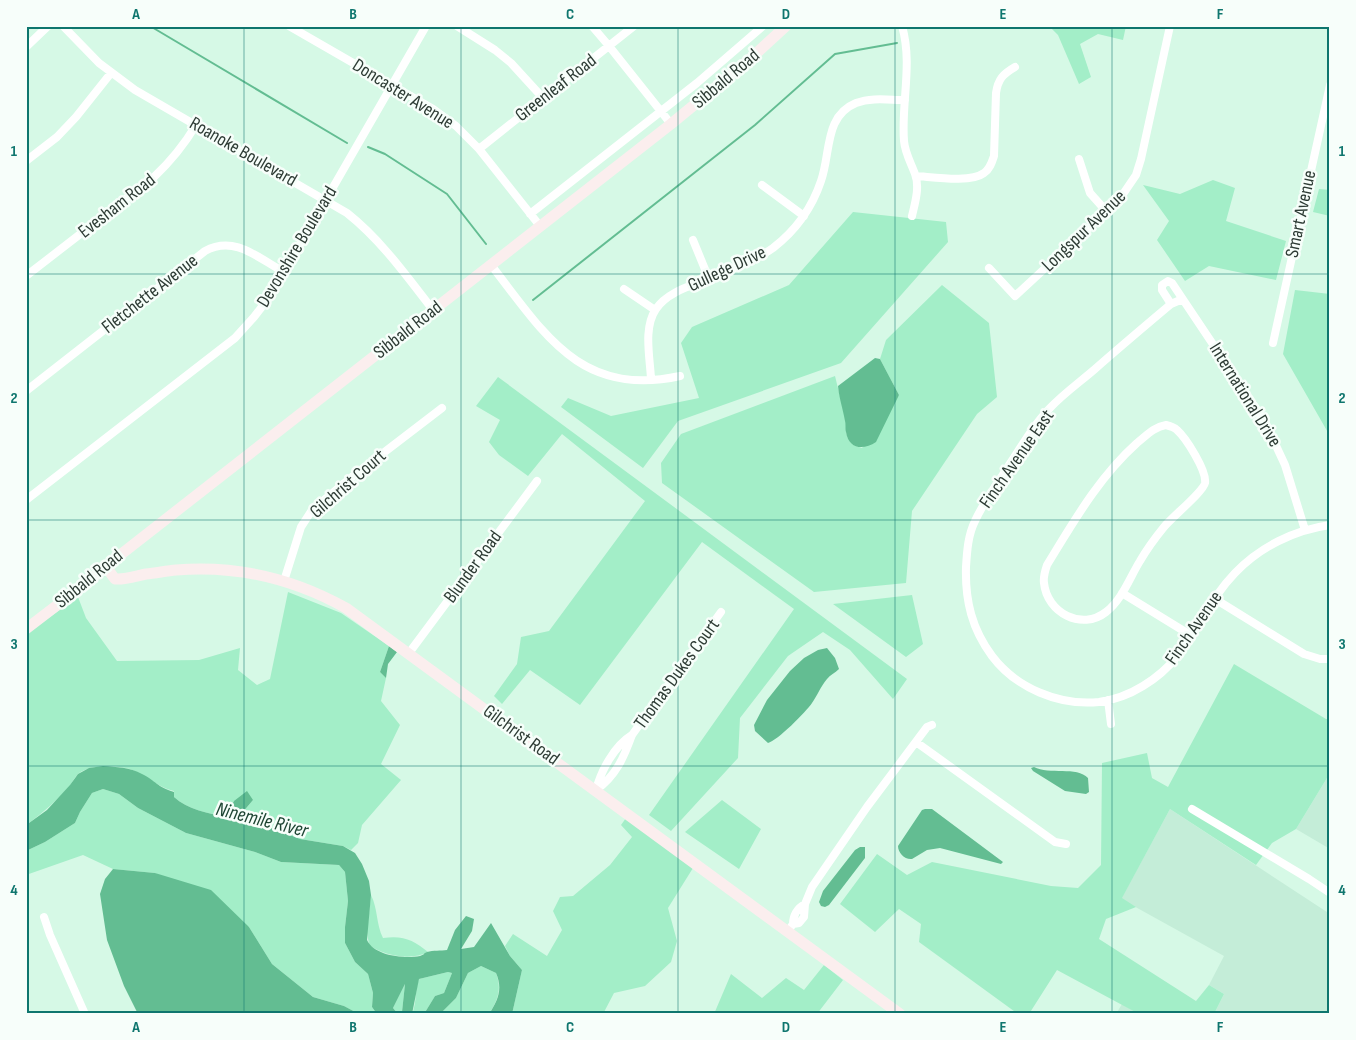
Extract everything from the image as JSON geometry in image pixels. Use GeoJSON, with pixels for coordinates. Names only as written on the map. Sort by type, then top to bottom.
{"type":"FeatureCollection","features":[{"type":"Feature","properties":{"kind":"street"},"geometry":{"type":"LineString","coordinates":[[26,47],[48,26]]}},
{"type":"Feature","properties":{"kind":"street","name":"Roanoke Boulevard"},"geometry":{"type":"LineString","coordinates":[[63,26],[87,52],[111,73],[135,90],[326,200],[366,228],[383,245],[433,310]]}},
{"type":"Feature","properties":{"kind":"street","name":"Doncaster Avenue"},"geometry":{"type":"LineString","coordinates":[[289,26],[443,116],[479,149],[540,226]]}},
{"type":"Feature","properties":{"kind":"street","name":"Devonshire Boulevard"},"geometry":{"type":"LineString","coordinates":[[26,500],[235,338],[254,317],[271,295],[426,26]]}},
{"type":"Feature","properties":{"kind":"street"},"geometry":{"type":"LineString","coordinates":[[457,26],[500,54],[524,76],[542,98]]}},
{"type":"Feature","properties":{"kind":"street"},"geometry":{"type":"LineString","coordinates":[[592,26],[671,124]]}},
{"type":"Feature","properties":{"kind":"street","name":"Greenleaf Road"},"geometry":{"type":"LineString","coordinates":[[479,149],[634,26]]}},
{"type":"Feature","properties":{"kind":"street"},"geometry":{"type":"LineString","coordinates":[[530,214],[720,64],[763,26]]}},
{"type":"Feature","properties":{"kind":"street","name":"Sibbald Road"},"geometry":{"type":"LineString","coordinates":[[26,629],[671,124],[742,66],[786,26]]}},
{"type":"Feature","properties":{"kind":"street"},"geometry":{"type":"LineString","coordinates":[[902,26],[907,48],[905,148],[916,176],[916,199],[912,216]]}},
{"type":"Feature","properties":{"kind":"street","name":"Longspur Avenue"},"geometry":{"type":"LineString","coordinates":[[989,268],[1015,296],[1107,212],[1129,187],[1138,167],[1170,26]]}},
{"type":"Feature","properties":{"kind":"street"},"geometry":{"type":"LineString","coordinates":[[916,176],[970,178],[986,172],[994,156],[997,83],[1002,75],[1015,68]]}},
{"type":"Feature","properties":{"kind":"street"},"geometry":{"type":"LineString","coordinates":[[26,161],[57,137],[76,117],[111,73]]}},
{"type":"Feature","properties":{"kind":"street","name":"Smart Avenue"},"geometry":{"type":"LineString","coordinates":[[1274,343],[1330,85]]}},
{"type":"Feature","properties":{"kind":"street","name":"Gullege Drive"},"geometry":{"type":"LineString","coordinates":[[655,310],[668,296],[745,263],[773,248],[794,229],[813,202],[821,182],[834,121],[847,108],[865,100],[905,100]]}},
{"type":"Feature","properties":{"kind":"street","name":"Evesham Road"},"geometry":{"type":"LineString","coordinates":[[26,276],[171,162],[196,126]]}},
{"type":"Feature","properties":{"kind":"street"},"geometry":{"type":"LineString","coordinates":[[1079,159],[1090,193],[1107,212]]}},
{"type":"Feature","properties":{"kind":"street"},"geometry":{"type":"LineString","coordinates":[[762,185],[804,216]]}},
{"type":"Feature","properties":{"kind":"street"},"geometry":{"type":"LineString","coordinates":[[693,240],[708,279]]}},
{"type":"Feature","properties":{"kind":"street","name":"Fletchette Avenue"},"geometry":{"type":"LineString","coordinates":[[26,391],[205,251],[214,246],[233,245],[284,272]]}},
{"type":"Feature","properties":{"kind":"street"},"geometry":{"type":"LineString","coordinates":[[491,265],[542,331],[568,355],[590,368],[615,377],[632,380],[663,379],[680,376]]}},
{"type":"Feature","properties":{"kind":"street"},"geometry":{"type":"LineString","coordinates":[[624,289],[655,310],[649,331],[651,379]]}},
{"type":"Feature","properties":{"kind":"street","name":"International Drive"},"geometry":{"type":"LineString","coordinates":[[1178,302],[1266,422],[1285,465],[1305,530]]}},
{"type":"Feature","properties":{"kind":"street","name":"Finch Avenue East"},"geometry":{"type":"LineString","coordinates":[[966,582],[968,544],[974,522],[1034,427],[1058,400],[1178,302]]}},
{"type":"Feature","properties":{"kind":"street","name":"Gilchrist Court"},"geometry":{"type":"LineString","coordinates":[[284,581],[302,527],[312,510],[442,408]]}},
{"type":"Feature","properties":{"kind":"street"},"geometry":{"type":"LineString","coordinates":[[1166,425],[1182,435],[1204,471],[1204,485],[1199,493],[1170,519],[1153,540],[1122,593],[1106,612],[1081,620],[1072,618],[1057,610],[1051,603],[1044,584],[1044,576],[1047,565],[1086,501],[1100,482],[1128,451],[1153,429],[1166,425]]}},
{"type":"Feature","properties":{"kind":"street","name":"Blunder Road"},"geometry":{"type":"LineString","coordinates":[[410,653],[537,481]]}},
{"type":"Feature","properties":{"kind":"street","name":"Finch Avenue"},"geometry":{"type":"LineString","coordinates":[[966,582],[967,600],[977,632],[994,658],[1011,676],[1035,690],[1060,699],[1084,702],[1108,700],[1139,688],[1160,675],[1182,653],[1224,586],[1245,564],[1271,545],[1305,530],[1330,525]]}},
{"type":"Feature","properties":{"kind":"street","name":"Gilchrist Road"},"geometry":{"type":"LineString","coordinates":[[106,567],[115,579],[120,580],[145,574],[194,569],[237,572],[284,581],[312,591],[346,608],[596,790],[791,928],[900,1014]]}},
{"type":"Feature","properties":{"kind":"street"},"geometry":{"type":"LineString","coordinates":[[1122,593],[1192,636]]}},
{"type":"Feature","properties":{"kind":"street"},"geometry":{"type":"LineString","coordinates":[[1215,599],[1304,654],[1320,659],[1330,659]]}},
{"type":"Feature","properties":{"kind":"street","name":"Thomas Dukes Court"},"geometry":{"type":"LineString","coordinates":[[596,790],[599,779],[622,741],[632,735],[721,612]]}},
{"type":"Feature","properties":{"kind":"street"},"geometry":{"type":"LineString","coordinates":[[1108,700],[1111,724]]}},
{"type":"Feature","properties":{"kind":"street"},"geometry":{"type":"LineString","coordinates":[[791,928],[804,917],[805,904],[812,887],[862,815],[927,727],[932,725]]}},
{"type":"Feature","properties":{"kind":"street"},"geometry":{"type":"LineString","coordinates":[[916,742],[1055,842],[1066,844]]}},
{"type":"Feature","properties":{"kind":"street"},"geometry":{"type":"LineString","coordinates":[[1192,809],[1309,878],[1330,893]]}},
{"type":"Feature","properties":{"kind":"street"},"geometry":{"type":"LineString","coordinates":[[44,917],[85,1014]]}},
{"type":"Feature","properties":{"kind":"shaded area"},"geometry":{"type":"Polygon","coordinates":[[[1049,26],[1126,26],[1123,40],[1098,34],[1080,44],[1091,77],[1079,84],[1058,35],[1049,26]]]}},
{"type":"Feature","properties":{"kind":"shaded area"},"geometry":{"type":"Polygon","coordinates":[[[1213,180],[1235,188],[1226,221],[1286,241],[1276,280],[1209,266],[1185,281],[1157,240],[1169,221],[1143,185],[1180,194],[1213,180]]]}},
{"type":"Feature","properties":{"kind":"shaded area"},"geometry":{"type":"Polygon","coordinates":[[[1319,189],[1330,190],[1330,216],[1313,212],[1319,189]]]}},
{"type":"Feature","properties":{"kind":"shaded area"},"geometry":{"type":"Polygon","coordinates":[[[853,212],[946,222],[948,242],[841,363],[678,421],[643,468],[561,407],[568,398],[611,416],[699,398],[681,343],[692,327],[789,285],[853,212]]]}},
{"type":"Feature","properties":{"kind":"shaded area"},"geometry":{"type":"Polygon","coordinates":[[[942,285],[989,323],[997,397],[977,414],[912,511],[906,583],[814,592],[662,483],[661,463],[681,434],[835,376],[846,421],[848,438],[854,445],[862,448],[899,395],[880,359],[886,340],[942,285]]]}},
{"type":"Feature","properties":{"kind":"shaded area"},"geometry":{"type":"Polygon","coordinates":[[[1295,290],[1330,294],[1330,436],[1283,354],[1295,290]]]}},
{"type":"Feature","properties":{"kind":"shaded area"},"geometry":{"type":"Polygon","coordinates":[[[875,358],[880,359],[899,395],[876,442],[871,445],[858,447],[850,442],[848,438],[838,386],[875,358]]]}},
{"type":"Feature","properties":{"kind":"shaded area"},"geometry":{"type":"Polygon","coordinates":[[[498,377],[907,679],[893,699],[850,650],[823,632],[788,656],[740,718],[738,758],[671,831],[649,815],[794,609],[702,542],[580,705],[530,670],[502,704],[494,696],[517,664],[521,637],[549,631],[645,501],[562,434],[528,476],[499,455],[489,442],[500,420],[476,406],[498,377]]]}},
{"type":"Feature","properties":{"kind":"shaded area"},"geometry":{"type":"Polygon","coordinates":[[[288,592],[341,613],[389,646],[380,672],[386,678],[381,701],[400,725],[381,764],[401,780],[362,825],[358,843],[351,850],[343,846],[300,839],[257,822],[240,820],[242,813],[253,800],[234,801],[226,816],[205,812],[191,808],[179,801],[174,797],[174,791],[162,787],[130,769],[118,767],[103,766],[89,768],[78,774],[69,787],[50,806],[29,823],[26,823],[26,634],[78,597],[86,618],[117,661],[199,660],[240,648],[238,670],[257,685],[270,679],[288,592]]]}},
{"type":"Feature","properties":{"kind":"shaded area"},"geometry":{"type":"Polygon","coordinates":[[[912,595],[923,644],[906,657],[833,604],[912,595]]]}},
{"type":"Feature","properties":{"kind":"shaded area"},"geometry":{"type":"Polygon","coordinates":[[[389,646],[397,652],[388,664],[386,678],[380,672],[389,646]]]}},
{"type":"Feature","properties":{"kind":"shaded area"},"geometry":{"type":"Polygon","coordinates":[[[827,648],[835,658],[839,669],[827,679],[812,703],[798,719],[778,737],[768,743],[755,731],[754,725],[767,700],[790,671],[804,658],[818,650],[827,648]]]}},
{"type":"Feature","properties":{"kind":"shaded area"},"geometry":{"type":"Polygon","coordinates":[[[1234,664],[1326,719],[1330,719],[1330,773],[1296,829],[1272,843],[1256,865],[1170,809],[1122,898],[1136,907],[1106,919],[1099,939],[1196,1001],[1209,985],[1224,994],[1214,1014],[1139,1014],[1057,970],[1029,1014],[1018,1014],[919,942],[921,924],[899,909],[875,932],[840,904],[877,854],[907,875],[932,862],[1051,886],[1078,888],[1101,865],[1102,763],[1147,753],[1152,778],[1168,787],[1234,664]]]}},
{"type":"Feature","properties":{"kind":"shaded area"},"geometry":{"type":"Polygon","coordinates":[[[103,766],[133,770],[174,792],[174,797],[185,805],[219,815],[226,816],[234,801],[247,791],[253,800],[242,813],[240,820],[257,822],[300,839],[343,846],[355,853],[369,881],[371,895],[367,940],[376,950],[383,953],[414,957],[429,951],[447,950],[455,930],[466,916],[474,919],[472,931],[461,949],[474,947],[491,923],[510,956],[522,970],[512,1014],[489,1014],[497,999],[499,984],[496,973],[481,966],[468,973],[456,998],[440,1014],[424,1014],[435,996],[444,993],[452,973],[448,972],[419,979],[412,1014],[401,1014],[405,984],[393,1008],[398,1014],[377,1014],[372,1007],[373,993],[368,974],[355,962],[345,943],[348,901],[345,872],[339,865],[281,862],[255,852],[186,833],[138,808],[119,794],[103,789],[92,793],[75,823],[45,842],[26,851],[26,823],[29,823],[47,810],[78,774],[89,768],[103,766]]]}},
{"type":"Feature","properties":{"kind":"shaded area"},"geometry":{"type":"Polygon","coordinates":[[[1031,768],[1083,774],[1088,778],[1089,792],[1086,794],[1065,791],[1033,771],[1031,768]]]}},
{"type":"Feature","properties":{"kind":"shaded area"},"geometry":{"type":"Polygon","coordinates":[[[1330,773],[1330,849],[1296,829],[1330,773]]]}},
{"type":"Feature","properties":{"kind":"shaded area"},"geometry":{"type":"Polygon","coordinates":[[[103,789],[119,794],[138,808],[186,833],[255,852],[281,862],[339,865],[345,872],[348,901],[345,943],[355,962],[368,974],[373,993],[372,1007],[377,1014],[359,1014],[344,1006],[313,997],[272,964],[249,927],[155,873],[113,869],[83,855],[26,875],[26,851],[45,842],[75,823],[92,793],[103,789]]]}},
{"type":"Feature","properties":{"kind":"shaded area"},"geometry":{"type":"Polygon","coordinates":[[[722,800],[761,829],[739,869],[685,832],[722,800]]]}},
{"type":"Feature","properties":{"kind":"shaded area"},"geometry":{"type":"Polygon","coordinates":[[[932,809],[1003,862],[1001,864],[940,848],[927,850],[912,859],[902,856],[898,846],[922,810],[932,809]]]}},
{"type":"Feature","properties":{"kind":"shaded area"},"geometry":{"type":"Polygon","coordinates":[[[1170,809],[1330,914],[1330,1014],[1214,1014],[1224,994],[1209,985],[1224,956],[1121,899],[1170,809]]]}},
{"type":"Feature","properties":{"kind":"shaded area"},"geometry":{"type":"Polygon","coordinates":[[[626,818],[693,868],[668,908],[677,941],[671,962],[645,986],[614,993],[603,1014],[512,1014],[522,970],[510,956],[505,946],[513,934],[547,956],[562,930],[553,911],[560,897],[573,896],[610,865],[632,837],[621,825],[626,818]]]}},
{"type":"Feature","properties":{"kind":"shaded area"},"geometry":{"type":"Polygon","coordinates":[[[865,847],[865,858],[829,905],[821,906],[819,902],[823,891],[855,850],[865,847]]]}},
{"type":"Feature","properties":{"kind":"shaded area"},"geometry":{"type":"Polygon","coordinates":[[[113,869],[155,873],[211,890],[249,927],[272,964],[313,997],[344,1006],[359,1014],[138,1014],[124,986],[107,940],[100,894],[105,879],[113,869]]]}},
{"type":"Feature","properties":{"kind":"shaded area"},"geometry":{"type":"Polygon","coordinates":[[[371,895],[383,938],[396,937],[408,939],[428,952],[406,957],[382,952],[369,945],[367,932],[371,895]]]}},
{"type":"Feature","properties":{"kind":"shaded area"},"geometry":{"type":"Polygon","coordinates":[[[824,965],[843,980],[817,1014],[714,1014],[731,974],[762,998],[786,978],[804,990],[824,965]]]}},
{"type":"Feature","properties":{"kind":"shaded area"},"geometry":{"type":"Polygon","coordinates":[[[481,966],[496,973],[499,984],[497,999],[489,1014],[440,1014],[456,998],[468,973],[481,966]]]}},
{"type":"Feature","properties":{"kind":"shaded area"},"geometry":{"type":"Polygon","coordinates":[[[448,972],[452,973],[444,993],[435,996],[424,1014],[412,1014],[419,979],[448,972]]]}},
{"type":"Feature","properties":{"kind":"shaded area"},"geometry":{"type":"Polygon","coordinates":[[[405,984],[402,1012],[398,1014],[393,1008],[405,984]]]}},
{"type":"Feature","properties":{"kind":"shaded area"},"geometry":{"type":"Polygon","coordinates":[[[1122,1004],[1139,1014],[1116,1014],[1122,1004]]]}},
{"type":"Feature","properties":{"kind":"waterway"},"geometry":{"type":"LineString","coordinates":[[150,26],[347,143]]}},
{"type":"Feature","properties":{"kind":"waterway"},"geometry":{"type":"LineString","coordinates":[[533,300],[755,125],[835,54],[897,43]]}},
{"type":"Feature","properties":{"kind":"waterway"},"geometry":{"type":"LineString","coordinates":[[368,147],[385,154],[447,194],[486,244]]}},
{"type":"Feature","properties":{"kind":"water label","name":"Ninemile River"},"geometry":{"type":"Point","coordinates":[262,820]}}]}
